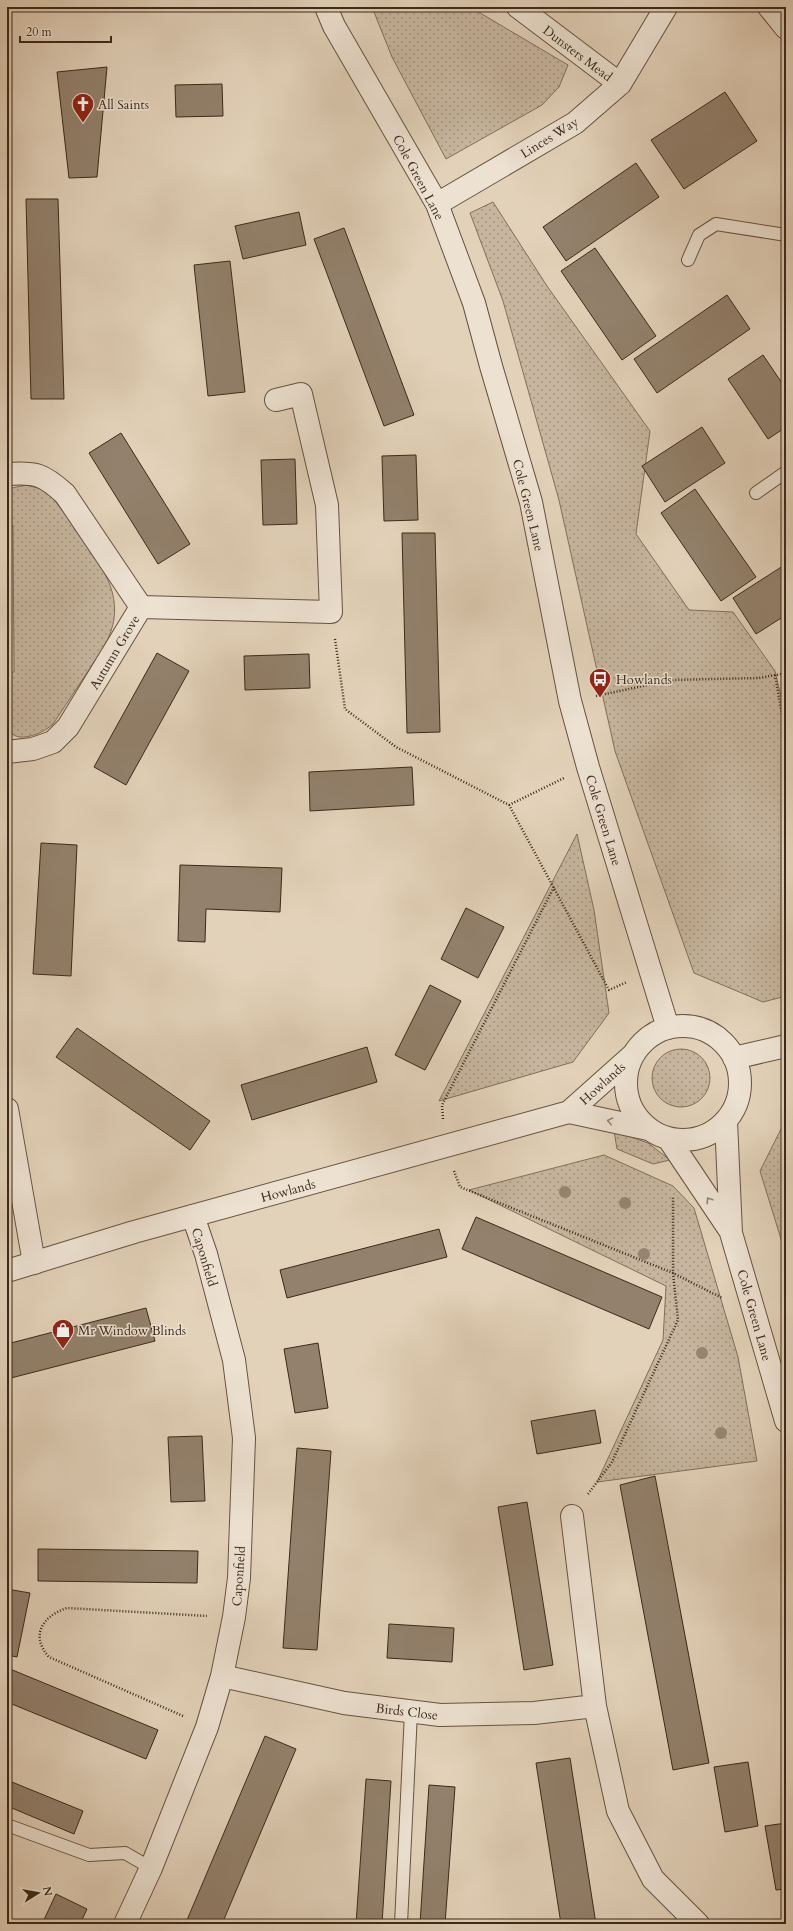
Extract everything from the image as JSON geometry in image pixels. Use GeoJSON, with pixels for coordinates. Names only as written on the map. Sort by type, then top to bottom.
{"type":"FeatureCollection","features":[{"type":"Feature","properties":{"kind":"street","name":"Cole Green Lane"},"geometry":{"type":"LineString","coordinates":[[326,7],[334,26],[437,204],[474,303],[531,502],[570,701],[588,767],[668,1028]]}},
{"type":"Feature","properties":{"kind":"street","name":"Dunsters Mead"},"geometry":{"type":"LineString","coordinates":[[518,7],[620,84]]}},
{"type":"Feature","properties":{"kind":"street","name":"Linces Way"},"geometry":{"type":"LineString","coordinates":[[437,204],[575,123],[620,84],[666,7]]}},
{"type":"Feature","properties":{"kind":"street"},"geometry":{"type":"LineString","coordinates":[[769,7],[786,28]]}},
{"type":"Feature","properties":{"kind":"street"},"geometry":{"type":"LineString","coordinates":[[141,607],[331,612],[328,505],[301,394],[276,400]]}},
{"type":"Feature","properties":{"kind":"street","name":"Autumn Grove"},"geometry":{"type":"LineString","coordinates":[[7,474],[28,472],[48,479],[65,494],[141,607],[68,727],[53,742],[33,749],[7,752]]}},
{"type":"Feature","properties":{"kind":"street"},"geometry":{"type":"LineString","coordinates":[[687,1026],[700,1028],[721,1041],[734,1058],[739,1070],[740,1093],[735,1107],[726,1121],[710,1134],[687,1140],[668,1138],[648,1129],[634,1112],[627,1093],[627,1074],[634,1054],[650,1036],[668,1028],[687,1026]]}},
{"type":"Feature","properties":{"kind":"street"},"geometry":{"type":"LineString","coordinates":[[734,1058],[786,1046]]}},
{"type":"Feature","properties":{"kind":"street","name":"Howlands"},"geometry":{"type":"LineString","coordinates":[[7,1271],[193,1216],[569,1112],[634,1054]]}},
{"type":"Feature","properties":{"kind":"street"},"geometry":{"type":"LineString","coordinates":[[7,1109],[34,1263]]}},
{"type":"Feature","properties":{"kind":"street","name":"Howlands"},"geometry":{"type":"LineString","coordinates":[[569,1112],[648,1129]]}},
{"type":"Feature","properties":{"kind":"street","name":"Cole Green Lane"},"geometry":{"type":"LineString","coordinates":[[726,1121],[731,1232],[786,1421]]}},
{"type":"Feature","properties":{"kind":"street","name":"Cole Green Lane"},"geometry":{"type":"LineString","coordinates":[[668,1138],[731,1232]]}},
{"type":"Feature","properties":{"kind":"street","name":"Caponfield"},"geometry":{"type":"LineString","coordinates":[[125,1924],[151,1868],[207,1727],[222,1676],[234,1617],[239,1578],[244,1438],[234,1360],[206,1254],[193,1216]]}},
{"type":"Feature","properties":{"kind":"street"},"geometry":{"type":"LineString","coordinates":[[572,1516],[595,1706],[618,1811],[653,1878],[698,1924]]}},
{"type":"Feature","properties":{"kind":"street","name":"Birds Close"},"geometry":{"type":"LineString","coordinates":[[222,1676],[344,1703],[440,1715],[526,1713],[595,1706]]}},
{"type":"Feature","properties":{"kind":"lane"},"geometry":{"type":"LineString","coordinates":[[688,260],[699,235],[716,224],[786,235]]}},
{"type":"Feature","properties":{"kind":"lane"},"geometry":{"type":"LineString","coordinates":[[756,493],[786,472]]}},
{"type":"Feature","properties":{"kind":"lane"},"geometry":{"type":"LineString","coordinates":[[401,1924],[411,1712]]}},
{"type":"Feature","properties":{"kind":"lane"},"geometry":{"type":"LineString","coordinates":[[7,1825],[89,1855],[125,1853],[151,1868]]}},
{"type":"Feature","properties":{"kind":"path"},"geometry":{"type":"LineString","coordinates":[[331,612],[345,709],[396,746],[509,805],[609,990],[650,971]]}},
{"type":"Feature","properties":{"kind":"path"},"geometry":{"type":"LineString","coordinates":[[570,701],[671,680],[759,678],[786,673]]}},
{"type":"Feature","properties":{"kind":"path"},"geometry":{"type":"LineString","coordinates":[[775,675],[786,737]]}},
{"type":"Feature","properties":{"kind":"path"},"geometry":{"type":"LineString","coordinates":[[509,805],[588,767]]}},
{"type":"Feature","properties":{"kind":"path"},"geometry":{"type":"LineString","coordinates":[[554,887],[442,1105],[445,1146],[460,1188],[673,1273],[754,1314]]}},
{"type":"Feature","properties":{"kind":"path"},"geometry":{"type":"LineString","coordinates":[[572,1516],[612,1462],[678,1320],[673,1273],[672,1174],[687,1166]]}},
{"type":"Feature","properties":{"kind":"path"},"geometry":{"type":"LineString","coordinates":[[207,1727],[49,1658],[42,1649],[40,1637],[42,1624],[54,1613],[67,1608],[234,1617]]}},
{"type":"Feature","properties":{"kind":"shaded area"},"geometry":{"type":"Polygon","coordinates":[[[372,7],[470,7],[568,65],[559,87],[542,105],[446,159],[392,57],[372,7]]]}},
{"type":"Feature","properties":{"kind":"shaded area"},"geometry":{"type":"Polygon","coordinates":[[[493,202],[547,286],[650,431],[636,534],[689,610],[733,612],[775,671],[786,718],[786,996],[763,1002],[694,973],[615,751],[559,500],[503,301],[470,213],[493,202]]]}},
{"type":"Feature","properties":{"kind":"shaded area"},"geometry":{"type":"Polygon","coordinates":[[[26,485],[41,489],[52,497],[94,555],[108,580],[112,592],[114,618],[111,632],[104,647],[53,724],[46,730],[37,734],[28,737],[19,737],[7,731],[7,673],[14,672],[13,526],[7,525],[7,489],[26,485]]]}},
{"type":"Feature","properties":{"kind":"shaded area"},"geometry":{"type":"Polygon","coordinates":[[[577,834],[594,910],[609,1013],[573,1062],[439,1101],[577,834]]]}},
{"type":"Feature","properties":{"kind":"shaded area"},"geometry":{"type":"Polygon","coordinates":[[[681,1049],[692,1051],[705,1062],[708,1067],[710,1078],[708,1089],[697,1102],[692,1105],[681,1107],[670,1105],[657,1094],[654,1089],[652,1078],[654,1067],[665,1054],[670,1051],[681,1049]]]}},
{"type":"Feature","properties":{"kind":"shaded area"},"geometry":{"type":"Polygon","coordinates":[[[786,1119],[786,1255],[760,1171],[786,1119]]]}},
{"type":"Feature","properties":{"kind":"shaded area"},"geometry":{"type":"Polygon","coordinates":[[[614,1131],[648,1143],[670,1160],[653,1164],[617,1149],[614,1131]]]}},
{"type":"Feature","properties":{"kind":"shaded area"},"geometry":{"type":"Polygon","coordinates":[[[604,1155],[673,1186],[694,1208],[738,1357],[757,1461],[597,1482],[663,1340],[666,1286],[469,1190],[604,1155]]]}},
{"type":"Feature","properties":{"kind":"building","name":"All Saints"},"geometry":{"type":"Polygon","coordinates":[[[107,67],[97,177],[69,178],[57,72],[107,67]]]}},
{"type":"Feature","properties":{"kind":"building"},"geometry":{"type":"Polygon","coordinates":[[[222,84],[223,116],[176,117],[175,85],[222,84]]]}},
{"type":"Feature","properties":{"kind":"building"},"geometry":{"type":"Polygon","coordinates":[[[725,92],[757,141],[684,189],[651,140],[725,92]]]}},
{"type":"Feature","properties":{"kind":"building"},"geometry":{"type":"Polygon","coordinates":[[[636,163],[659,197],[566,261],[543,227],[636,163]]]}},
{"type":"Feature","properties":{"kind":"building"},"geometry":{"type":"Polygon","coordinates":[[[26,199],[58,199],[64,399],[31,399],[26,199]]]}},
{"type":"Feature","properties":{"kind":"building"},"geometry":{"type":"Polygon","coordinates":[[[299,212],[306,245],[243,259],[235,226],[299,212]]]}},
{"type":"Feature","properties":{"kind":"building"},"geometry":{"type":"Polygon","coordinates":[[[344,228],[414,415],[384,426],[314,239],[344,228]]]}},
{"type":"Feature","properties":{"kind":"building"},"geometry":{"type":"Polygon","coordinates":[[[595,248],[656,336],[622,360],[561,271],[595,248]]]}},
{"type":"Feature","properties":{"kind":"building"},"geometry":{"type":"Polygon","coordinates":[[[230,261],[245,392],[208,396],[194,265],[230,261]]]}},
{"type":"Feature","properties":{"kind":"building"},"geometry":{"type":"Polygon","coordinates":[[[727,295],[750,329],[657,393],[634,359],[727,295]]]}},
{"type":"Feature","properties":{"kind":"building"},"geometry":{"type":"Polygon","coordinates":[[[763,355],[786,389],[786,427],[768,439],[728,379],[763,355]]]}},
{"type":"Feature","properties":{"kind":"building"},"geometry":{"type":"Polygon","coordinates":[[[702,427],[725,463],[665,502],[642,466],[702,427]]]}},
{"type":"Feature","properties":{"kind":"building"},"geometry":{"type":"Polygon","coordinates":[[[121,433],[190,544],[158,564],[89,453],[121,433]]]}},
{"type":"Feature","properties":{"kind":"building"},"geometry":{"type":"Polygon","coordinates":[[[416,455],[418,520],[384,521],[382,456],[416,455]]]}},
{"type":"Feature","properties":{"kind":"building"},"geometry":{"type":"Polygon","coordinates":[[[295,459],[297,524],[263,525],[261,460],[295,459]]]}},
{"type":"Feature","properties":{"kind":"building"},"geometry":{"type":"Polygon","coordinates":[[[695,489],[756,577],[721,601],[661,513],[695,489]]]}},
{"type":"Feature","properties":{"kind":"building"},"geometry":{"type":"Polygon","coordinates":[[[402,533],[435,533],[440,732],[407,733],[402,533]]]}},
{"type":"Feature","properties":{"kind":"building"},"geometry":{"type":"Polygon","coordinates":[[[786,564],[786,615],[756,634],[733,598],[786,564]]]}},
{"type":"Feature","properties":{"kind":"building"},"geometry":{"type":"Polygon","coordinates":[[[157,653],[189,671],[126,785],[94,767],[157,653]]]}},
{"type":"Feature","properties":{"kind":"building"},"geometry":{"type":"Polygon","coordinates":[[[309,654],[310,688],[245,690],[244,656],[309,654]]]}},
{"type":"Feature","properties":{"kind":"building"},"geometry":{"type":"Polygon","coordinates":[[[412,767],[414,805],[310,811],[309,772],[412,767]]]}},
{"type":"Feature","properties":{"kind":"building"},"geometry":{"type":"Polygon","coordinates":[[[41,843],[77,845],[71,976],[33,974],[41,843]]]}},
{"type":"Feature","properties":{"kind":"building"},"geometry":{"type":"Polygon","coordinates":[[[180,865],[282,868],[280,912],[206,909],[205,942],[178,941],[180,865]]]}},
{"type":"Feature","properties":{"kind":"building"},"geometry":{"type":"Polygon","coordinates":[[[466,908],[504,927],[478,978],[441,959],[466,908]]]}},
{"type":"Feature","properties":{"kind":"building"},"geometry":{"type":"Polygon","coordinates":[[[430,985],[461,1001],[425,1070],[395,1055],[430,985]]]}},
{"type":"Feature","properties":{"kind":"building"},"geometry":{"type":"Polygon","coordinates":[[[77,1028],[210,1121],[190,1150],[56,1057],[77,1028]]]}},
{"type":"Feature","properties":{"kind":"building"},"geometry":{"type":"Polygon","coordinates":[[[367,1047],[377,1082],[252,1120],[241,1085],[367,1047]]]}},
{"type":"Feature","properties":{"kind":"building"},"geometry":{"type":"Polygon","coordinates":[[[476,1217],[662,1297],[649,1329],[462,1249],[476,1217]]]}},
{"type":"Feature","properties":{"kind":"building"},"geometry":{"type":"Polygon","coordinates":[[[439,1229],[447,1257],[287,1298],[280,1270],[439,1229]]]}},
{"type":"Feature","properties":{"kind":"building"},"geometry":{"type":"Polygon","coordinates":[[[146,1308],[155,1341],[7,1379],[7,1344],[146,1308]]]}},
{"type":"Feature","properties":{"kind":"building"},"geometry":{"type":"Polygon","coordinates":[[[318,1343],[328,1408],[295,1413],[284,1349],[318,1343]]]}},
{"type":"Feature","properties":{"kind":"building"},"geometry":{"type":"Polygon","coordinates":[[[595,1410],[601,1443],[537,1454],[531,1421],[595,1410]]]}},
{"type":"Feature","properties":{"kind":"building"},"geometry":{"type":"Polygon","coordinates":[[[202,1436],[205,1501],[171,1502],[168,1437],[202,1436]]]}},
{"type":"Feature","properties":{"kind":"building"},"geometry":{"type":"Polygon","coordinates":[[[297,1448],[331,1451],[317,1650],[283,1648],[297,1448]]]}},
{"type":"Feature","properties":{"kind":"building"},"geometry":{"type":"Polygon","coordinates":[[[655,1476],[709,1763],[673,1770],[620,1485],[655,1476]]]}},
{"type":"Feature","properties":{"kind":"building"},"geometry":{"type":"Polygon","coordinates":[[[527,1502],[553,1665],[524,1670],[498,1507],[527,1502]]]}},
{"type":"Feature","properties":{"kind":"building"},"geometry":{"type":"Polygon","coordinates":[[[38,1549],[198,1551],[197,1583],[38,1581],[38,1549]]]}},
{"type":"Feature","properties":{"kind":"building"},"geometry":{"type":"Polygon","coordinates":[[[7,1589],[30,1593],[17,1657],[7,1655],[7,1589]]]}},
{"type":"Feature","properties":{"kind":"building"},"geometry":{"type":"Polygon","coordinates":[[[389,1624],[454,1628],[452,1662],[387,1658],[389,1624]]]}},
{"type":"Feature","properties":{"kind":"building"},"geometry":{"type":"Polygon","coordinates":[[[10,1669],[158,1730],[146,1759],[7,1702],[7,1677],[10,1669]]]}},
{"type":"Feature","properties":{"kind":"building"},"geometry":{"type":"Polygon","coordinates":[[[265,1736],[296,1749],[222,1924],[197,1924],[187,1920],[265,1736]]]}},
{"type":"Feature","properties":{"kind":"building"},"geometry":{"type":"Polygon","coordinates":[[[570,1758],[596,1924],[561,1924],[536,1763],[570,1758]]]}},
{"type":"Feature","properties":{"kind":"building"},"geometry":{"type":"Polygon","coordinates":[[[748,1762],[758,1826],[725,1832],[714,1767],[748,1762]]]}},
{"type":"Feature","properties":{"kind":"building"},"geometry":{"type":"Polygon","coordinates":[[[366,1779],[391,1781],[382,1924],[356,1924],[366,1779]]]}},
{"type":"Feature","properties":{"kind":"building"},"geometry":{"type":"Polygon","coordinates":[[[7,1780],[83,1811],[74,1834],[7,1806],[7,1780]]]}},
{"type":"Feature","properties":{"kind":"building"},"geometry":{"type":"Polygon","coordinates":[[[429,1785],[455,1787],[445,1924],[420,1924],[429,1785]]]}},
{"type":"Feature","properties":{"kind":"building"},"geometry":{"type":"Polygon","coordinates":[[[786,1823],[786,1889],[776,1890],[765,1826],[786,1823]]]}},
{"type":"Feature","properties":{"kind":"building"},"geometry":{"type":"Polygon","coordinates":[[[56,1894],[87,1909],[80,1924],[42,1924],[56,1894]]]}},
{"type":"Feature","properties":{"kind":"place","name":"All Saints"},"geometry":{"type":"Point","coordinates":[83,124]}},
{"type":"Feature","properties":{"kind":"place","name":"Howlands"},"geometry":{"type":"Point","coordinates":[600,698]}},
{"type":"Feature","properties":{"kind":"place","name":"Mr Window Blinds"},"geometry":{"type":"Point","coordinates":[63,1350]}}]}
